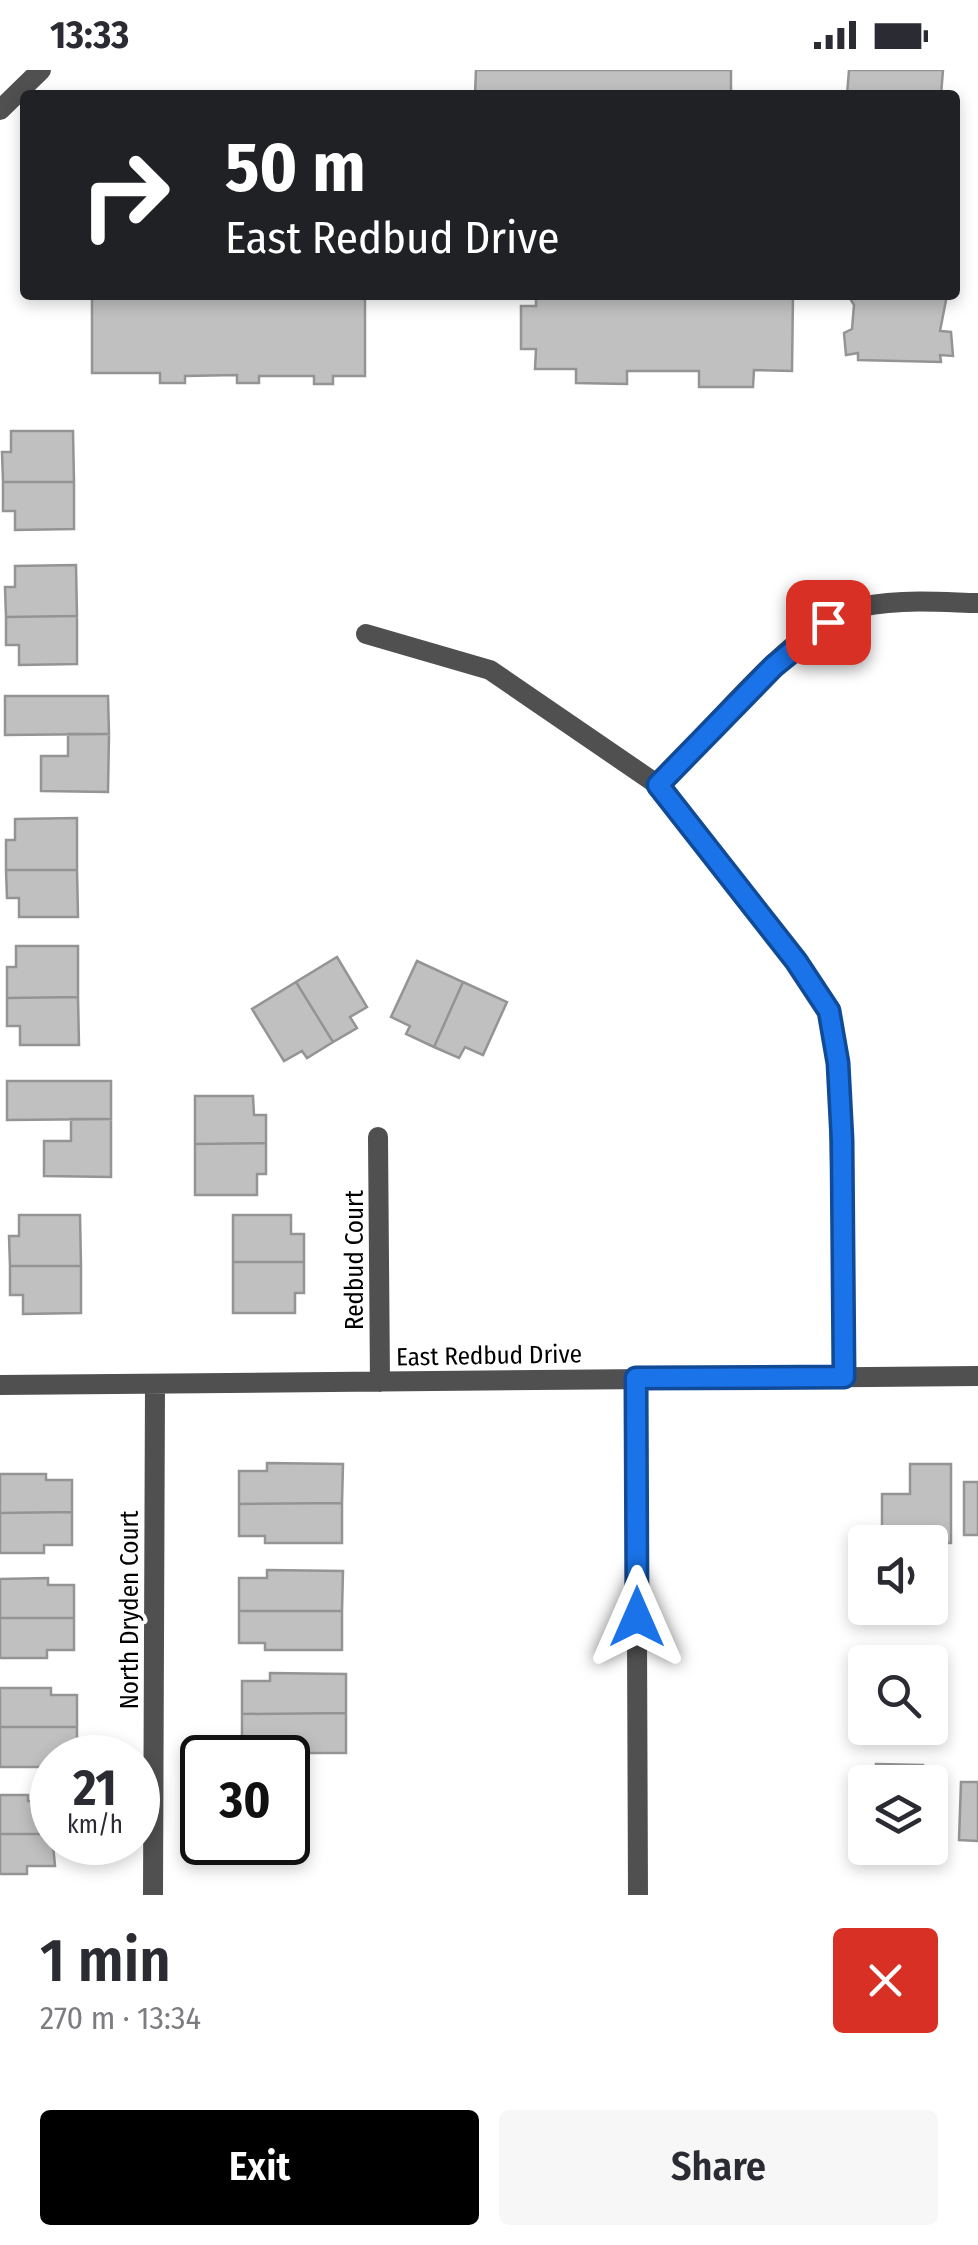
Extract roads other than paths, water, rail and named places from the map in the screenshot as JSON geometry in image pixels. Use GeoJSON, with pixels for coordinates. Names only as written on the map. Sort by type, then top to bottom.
{"type":"FeatureCollection","features":[{"type":"Feature","properties":{"kind":"street"},"geometry":{"type":"LineString","coordinates":[[20,90],[41,70]]}},
{"type":"Feature","properties":{"kind":"street"},"geometry":{"type":"LineString","coordinates":[[0,110],[20,90]]}},
{"type":"Feature","properties":{"kind":"street"},"geometry":{"type":"LineString","coordinates":[[658,785],[774,666],[845,610],[894,602],[978,603]]}},
{"type":"Feature","properties":{"kind":"street"},"geometry":{"type":"LineString","coordinates":[[366,634],[490,670],[658,785],[796,961],[829,1011],[838,1063],[842,1140],[844,1377]]}},
{"type":"Feature","properties":{"kind":"street","name":"Redbud Court"},"geometry":{"type":"LineString","coordinates":[[378,1137],[380,1382]]}},
{"type":"Feature","properties":{"kind":"street","name":"East Redbud Drive"},"geometry":{"type":"LineString","coordinates":[[0,1385],[978,1376]]}},
{"type":"Feature","properties":{"kind":"street"},"geometry":{"type":"LineString","coordinates":[[636,1378],[638,1895]]}},
{"type":"Feature","properties":{"kind":"street","name":"North Dryden Court"},"geometry":{"type":"LineString","coordinates":[[153,1895],[155,1385]]}}]}
